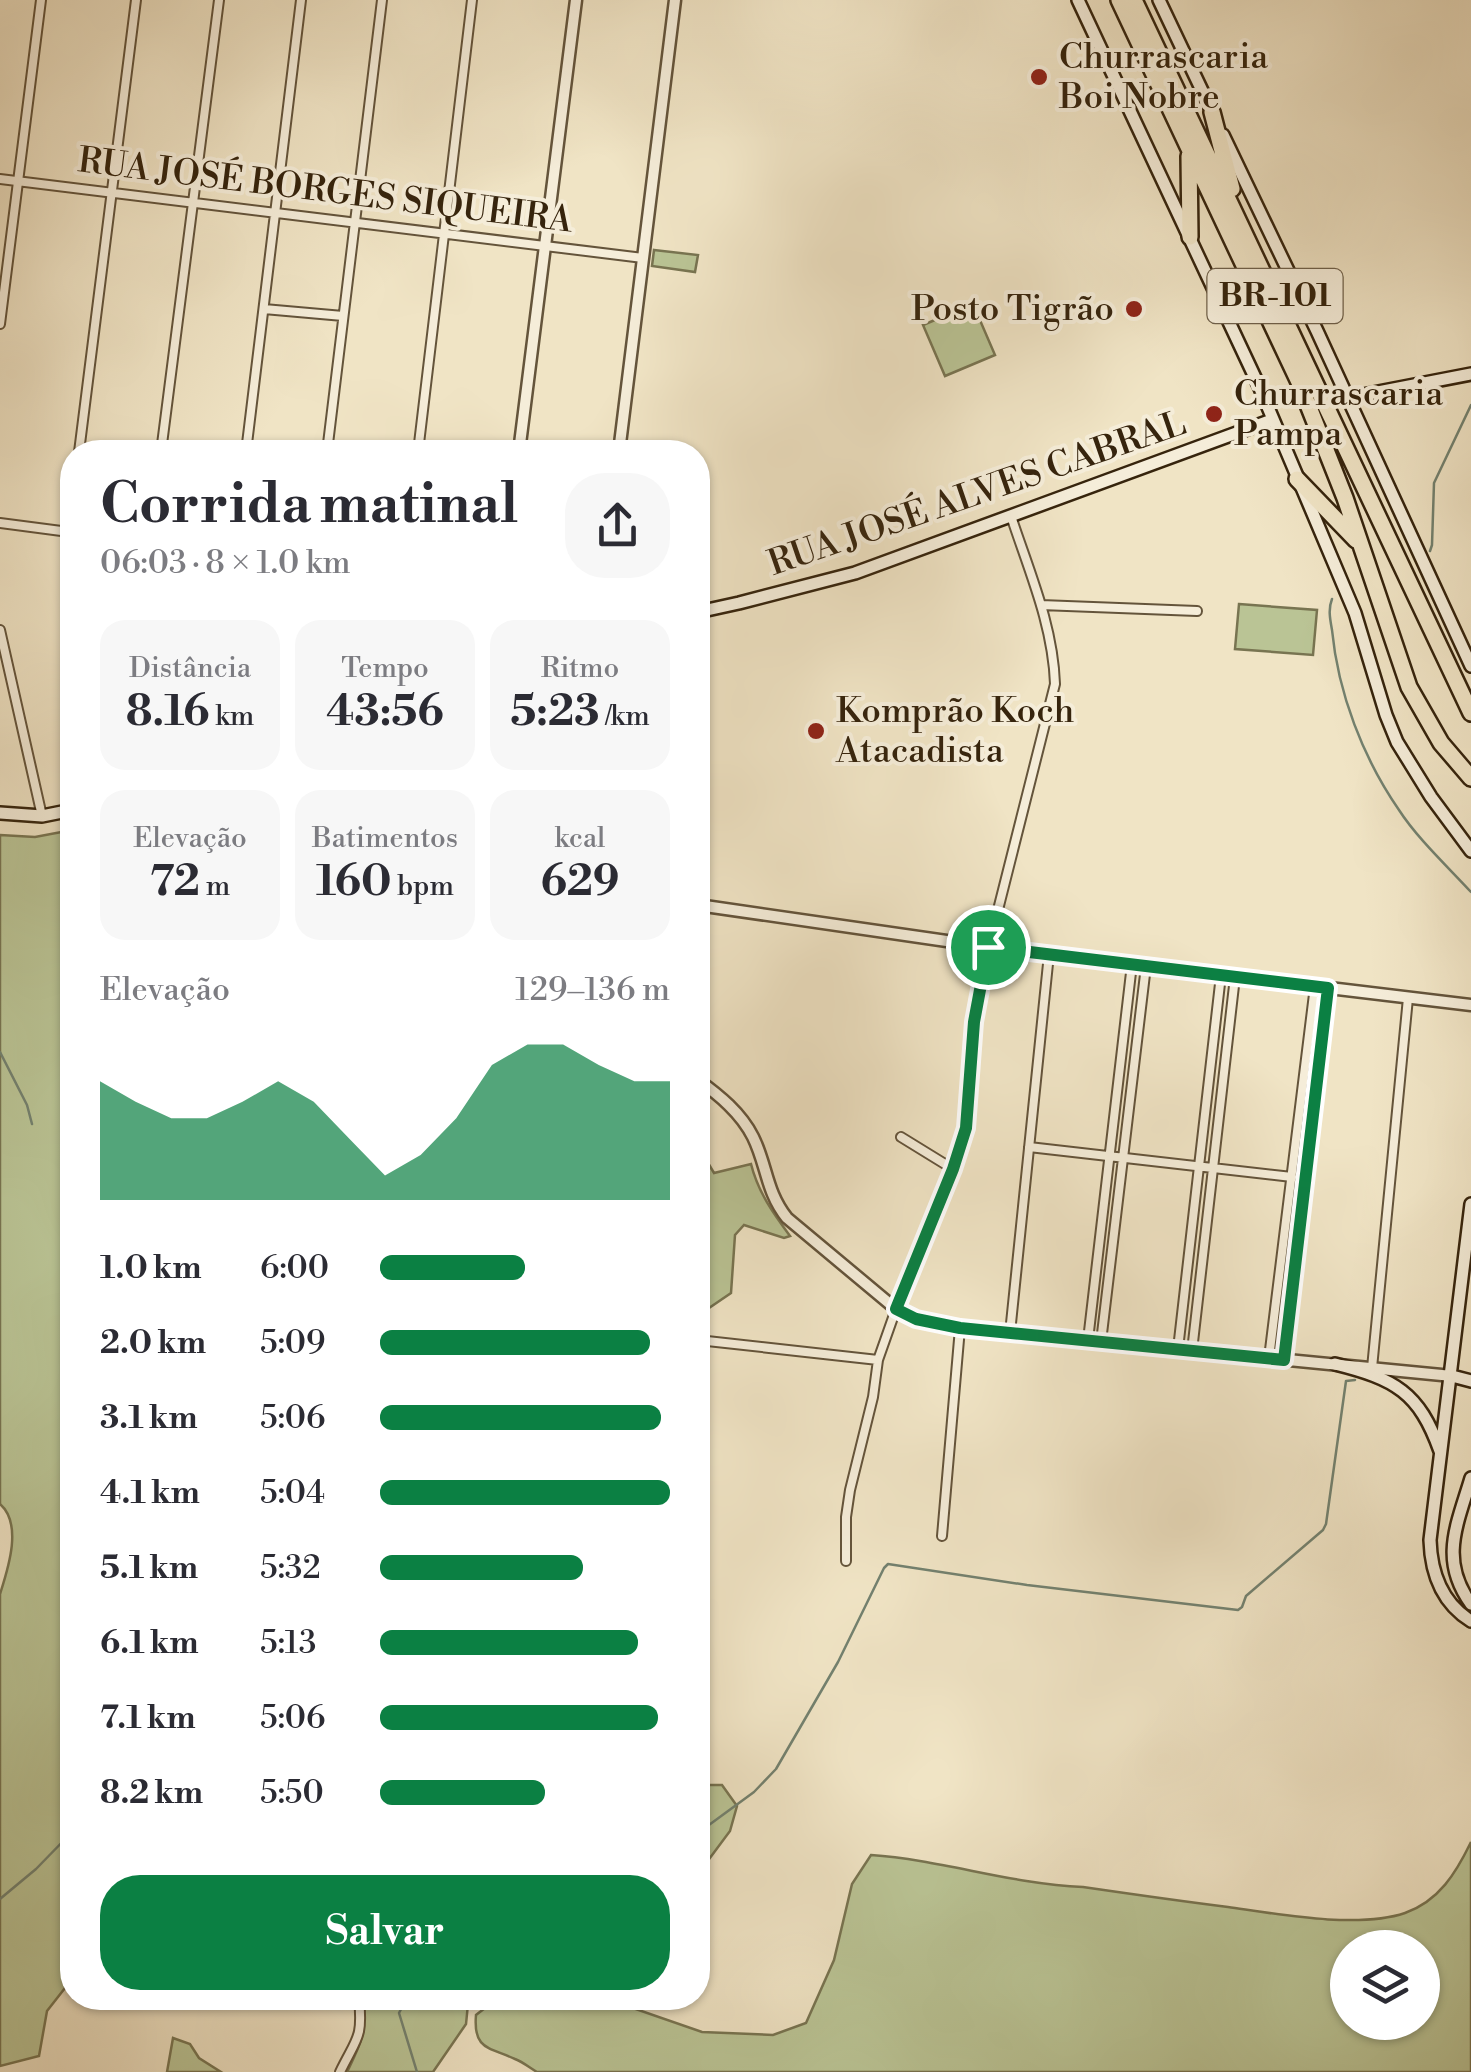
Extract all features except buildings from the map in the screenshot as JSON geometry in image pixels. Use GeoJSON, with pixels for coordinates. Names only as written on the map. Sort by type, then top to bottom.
{"type":"FeatureCollection","features":[{"type":"Feature","properties":{"kind":"highway","name":"BR-101"},"geometry":{"type":"LineString","coordinates":[[1119,0],[1292,366],[1362,546],[1400,665],[1418,706],[1441,743],[1471,778]]}},
{"type":"Feature","properties":{"kind":"highway","name":"BR-101"},"geometry":{"type":"LineString","coordinates":[[1134,0],[1471,714]]}},
{"type":"Feature","properties":{"kind":"highway"},"geometry":{"type":"LineString","coordinates":[[1212,112],[1242,227]]}},
{"type":"Feature","properties":{"kind":"highway"},"geometry":{"type":"LineString","coordinates":[[1189,147],[1190,236]]}},
{"type":"Feature","properties":{"kind":"highway"},"geometry":{"type":"LineString","coordinates":[[1296,479],[1362,546]]}},
{"type":"Feature","properties":{"kind":"main road"},"geometry":{"type":"LineString","coordinates":[[1078,0],[1259,386],[1355,613],[1397,742],[1471,851]]}},
{"type":"Feature","properties":{"kind":"main road"},"geometry":{"type":"LineString","coordinates":[[1159,0],[1471,666]]}},
{"type":"Feature","properties":{"kind":"main road"},"geometry":{"type":"LineString","coordinates":[[1347,398],[1471,374]]}},
{"type":"Feature","properties":{"kind":"main road","name":"RUA JOSÉ ALVES CABRAL"},"geometry":{"type":"LineString","coordinates":[[710,610],[855,572],[1272,420]]}},
{"type":"Feature","properties":{"kind":"main road"},"geometry":{"type":"LineString","coordinates":[[0,813],[42,816],[60,812]]}},
{"type":"Feature","properties":{"kind":"main road"},"geometry":{"type":"LineString","coordinates":[[1471,1204],[1430,1540],[1440,1590],[1471,1621]]}},
{"type":"Feature","properties":{"kind":"main road"},"geometry":{"type":"LineString","coordinates":[[1335,1364],[1373,1372],[1417,1402],[1432,1426],[1442,1454]]}},
{"type":"Feature","properties":{"kind":"main road"},"geometry":{"type":"LineString","coordinates":[[1452,1376],[1471,1381]]}},
{"type":"Feature","properties":{"kind":"main road"},"geometry":{"type":"LineString","coordinates":[[1471,1478],[1452,1554],[1459,1586],[1471,1604]]}},
{"type":"Feature","properties":{"kind":"street"},"geometry":{"type":"LineString","coordinates":[[0,324],[41,0]]}},
{"type":"Feature","properties":{"kind":"street"},"geometry":{"type":"LineString","coordinates":[[81,440],[136,0]]}},
{"type":"Feature","properties":{"kind":"street"},"geometry":{"type":"LineString","coordinates":[[163,440],[219,0]]}},
{"type":"Feature","properties":{"kind":"street"},"geometry":{"type":"LineString","coordinates":[[248,440],[301,0]]}},
{"type":"Feature","properties":{"kind":"street"},"geometry":{"type":"LineString","coordinates":[[328,440],[382,0]]}},
{"type":"Feature","properties":{"kind":"street"},"geometry":{"type":"LineString","coordinates":[[419,440],[472,0]]}},
{"type":"Feature","properties":{"kind":"street"},"geometry":{"type":"LineString","coordinates":[[520,440],[576,0]]}},
{"type":"Feature","properties":{"kind":"street"},"geometry":{"type":"LineString","coordinates":[[620,440],[675,0]]}},
{"type":"Feature","properties":{"kind":"street","name":"RUA JOSÉ BORGES SIQUEIRA"},"geometry":{"type":"LineString","coordinates":[[0,179],[643,258]]}},
{"type":"Feature","properties":{"kind":"street"},"geometry":{"type":"LineString","coordinates":[[264,309],[343,316]]}},
{"type":"Feature","properties":{"kind":"street"},"geometry":{"type":"LineString","coordinates":[[846,1560],[850,1490],[878,1360],[953,1169],[969,1114],[974,1022],[988,947],[1052,705],[1054,660],[1042,605],[1010,516]]}},
{"type":"Feature","properties":{"kind":"street"},"geometry":{"type":"LineString","coordinates":[[0,523],[60,531]]}},
{"type":"Feature","properties":{"kind":"street"},"geometry":{"type":"LineString","coordinates":[[1042,605],[1197,611]]}},
{"type":"Feature","properties":{"kind":"street"},"geometry":{"type":"LineString","coordinates":[[0,630],[42,816]]}},
{"type":"Feature","properties":{"kind":"street"},"geometry":{"type":"LineString","coordinates":[[710,907],[988,947],[1471,1005]]}},
{"type":"Feature","properties":{"kind":"street"},"geometry":{"type":"LineString","coordinates":[[1010,1333],[1049,954]]}},
{"type":"Feature","properties":{"kind":"street"},"geometry":{"type":"LineString","coordinates":[[1088,1340],[1132,964]]}},
{"type":"Feature","properties":{"kind":"street"},"geometry":{"type":"LineString","coordinates":[[1101,1342],[1146,966]]}},
{"type":"Feature","properties":{"kind":"street"},"geometry":{"type":"LineString","coordinates":[[1178,1349],[1221,976]]}},
{"type":"Feature","properties":{"kind":"street"},"geometry":{"type":"LineString","coordinates":[[1192,1350],[1235,977]]}},
{"type":"Feature","properties":{"kind":"street"},"geometry":{"type":"LineString","coordinates":[[1269,1358],[1316,986]]}},
{"type":"Feature","properties":{"kind":"street"},"geometry":{"type":"LineString","coordinates":[[1284,1360],[1328,988]]}},
{"type":"Feature","properties":{"kind":"street"},"geometry":{"type":"LineString","coordinates":[[1408,998],[1373,1372],[1452,1376]]}},
{"type":"Feature","properties":{"kind":"street"},"geometry":{"type":"LineString","coordinates":[[710,1088],[753,1136],[775,1203],[786,1218],[896,1309],[916,1319],[960,1328],[1335,1364]]}},
{"type":"Feature","properties":{"kind":"street"},"geometry":{"type":"LineString","coordinates":[[901,1137],[953,1169]]}},
{"type":"Feature","properties":{"kind":"street"},"geometry":{"type":"LineString","coordinates":[[1029,1147],[1213,1168],[1306,1171]]}},
{"type":"Feature","properties":{"kind":"street"},"geometry":{"type":"LineString","coordinates":[[1189,1250],[1204,1252]]}},
{"type":"Feature","properties":{"kind":"street"},"geometry":{"type":"LineString","coordinates":[[942,1536],[960,1328]]}},
{"type":"Feature","properties":{"kind":"street"},"geometry":{"type":"LineString","coordinates":[[710,1341],[878,1360]]}},
{"type":"Feature","properties":{"kind":"street"},"geometry":{"type":"LineString","coordinates":[[340,2072],[358,2040],[361,2010]]}},
{"type":"Feature","properties":{"kind":"green space"},"geometry":{"type":"Polygon","coordinates":[[[654,250],[698,255],[695,272],[652,266],[654,250]]]}},
{"type":"Feature","properties":{"kind":"green space"},"geometry":{"type":"Polygon","coordinates":[[[973,304],[995,355],[945,376],[923,325],[973,304]]]}},
{"type":"Feature","properties":{"kind":"green space"},"geometry":{"type":"Polygon","coordinates":[[[1239,604],[1317,610],[1313,655],[1235,649],[1239,604]]]}},
{"type":"Feature","properties":{"kind":"green space"},"geometry":{"type":"Polygon","coordinates":[[[60,832],[60,1994],[47,2011],[39,2056],[0,2066],[0,1594],[10,1560],[12,1535],[11,1523],[0,1504],[0,835],[35,837],[60,832]]]}},
{"type":"Feature","properties":{"kind":"green space"},"geometry":{"type":"Polygon","coordinates":[[[751,1164],[762,1193],[790,1236],[784,1238],[744,1225],[735,1235],[731,1293],[710,1307],[710,1166],[714,1173],[751,1164]]]}},
{"type":"Feature","properties":{"kind":"green space"},"geometry":{"type":"Polygon","coordinates":[[[710,1785],[722,1785],[737,1806],[730,1831],[710,1858],[710,1785]]]}},
{"type":"Feature","properties":{"kind":"green space"},"geometry":{"type":"Polygon","coordinates":[[[1471,1842],[1471,2072],[537,2072],[485,2046],[477,2035],[476,2015],[482,2010],[639,2010],[702,2032],[773,2035],[806,2023],[834,1960],[852,1884],[871,1855],[1056,1885],[1341,1920],[1405,1913],[1428,1901],[1445,1885],[1471,1842]]]}},
{"type":"Feature","properties":{"kind":"green space"},"geometry":{"type":"Polygon","coordinates":[[[363,2010],[467,2010],[466,2024],[433,2072],[347,2072],[362,2036],[363,2010]]]}},
{"type":"Feature","properties":{"kind":"green space"},"geometry":{"type":"Polygon","coordinates":[[[173,2038],[190,2044],[199,2058],[221,2072],[167,2072],[173,2038]]]}},
{"type":"Feature","properties":{"kind":"waterway"},"geometry":{"type":"LineString","coordinates":[[1430,551],[1434,483],[1471,405]]}},
{"type":"Feature","properties":{"kind":"waterway"},"geometry":{"type":"LineString","coordinates":[[1332,599],[1330,618],[1335,654],[1346,701],[1364,747],[1406,821],[1471,892]]}},
{"type":"Feature","properties":{"kind":"waterway"},"geometry":{"type":"LineString","coordinates":[[0,1052],[27,1105],[32,1124]]}},
{"type":"Feature","properties":{"kind":"waterway"},"geometry":{"type":"LineString","coordinates":[[710,1824],[754,1792],[776,1769],[838,1662],[888,1564],[1238,1610],[1246,1596],[1323,1530],[1346,1381],[1355,1380]]}},
{"type":"Feature","properties":{"kind":"waterway"},"geometry":{"type":"LineString","coordinates":[[0,1899],[60,1844]]}},
{"type":"Feature","properties":{"kind":"waterway"},"geometry":{"type":"LineString","coordinates":[[401,2010],[417,2072]]}},
{"type":"Feature","properties":{"kind":"place","name":"Churrascaria Boi Nobre"},"geometry":{"type":"Point","coordinates":[1039,77]}},
{"type":"Feature","properties":{"kind":"place","name":"Posto Tigrão"},"geometry":{"type":"Point","coordinates":[1134,309]}},
{"type":"Feature","properties":{"kind":"place","name":"Churrascaria Pampa"},"geometry":{"type":"Point","coordinates":[1214,414]}},
{"type":"Feature","properties":{"kind":"place","name":"Komprão Koch Atacadista"},"geometry":{"type":"Point","coordinates":[816,731]}},
{"type":"Feature","properties":{"kind":"route"},"geometry":{"type":"LineString","coordinates":[[988,947],[1328,988],[1284,1360],[942,1326],[896,1309],[966,1128],[974,1022],[988,947]]}}]}
